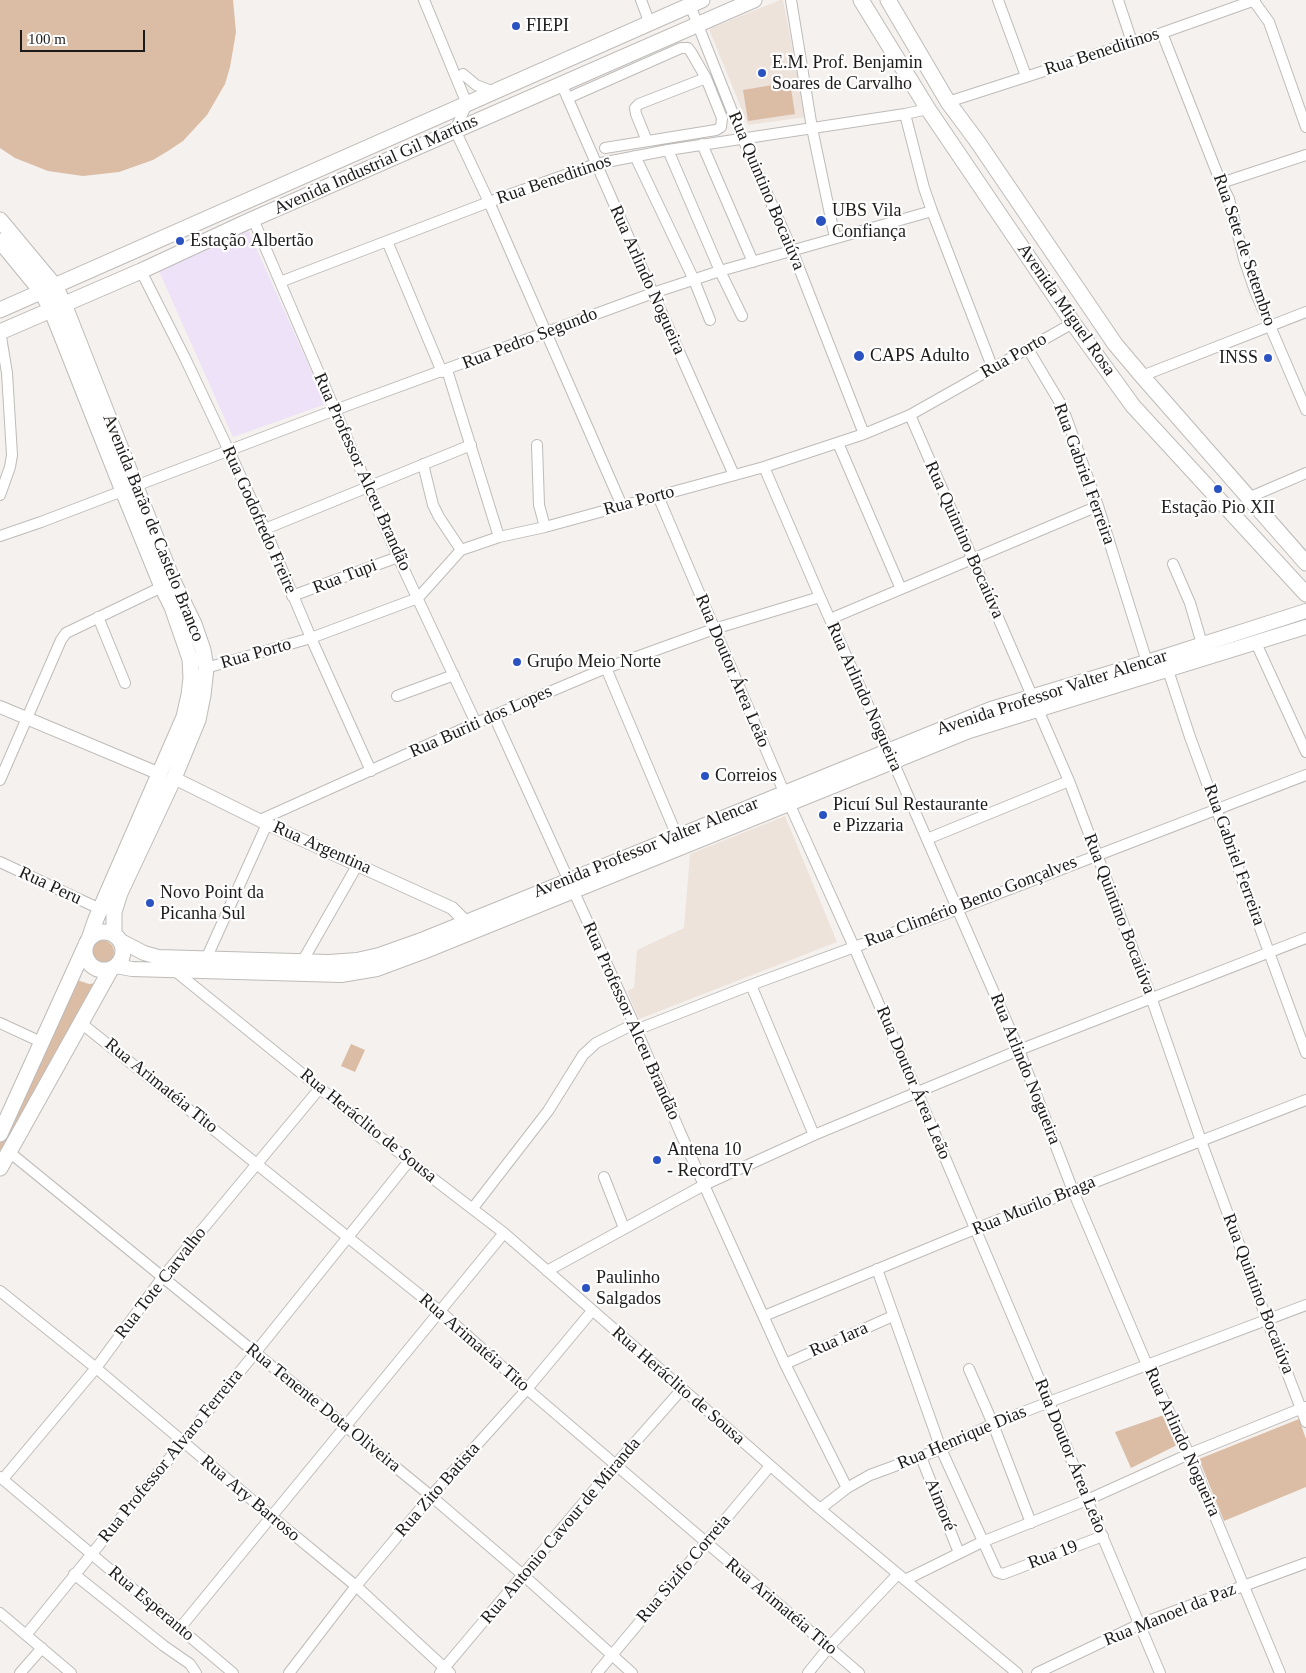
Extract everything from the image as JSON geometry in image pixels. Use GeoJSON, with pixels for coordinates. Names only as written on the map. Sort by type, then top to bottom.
{"type":"FeatureCollection","features":[{"type":"Feature","properties":{"kind":"main road","name":"Avenida Industrial Gil Martins"},"geometry":{"type":"LineString","coordinates":[[0,331],[141,271],[253,219],[754,0]]}},
{"type":"Feature","properties":{"kind":"main road","name":"Avenida Miguel Rosa"},"geometry":{"type":"LineString","coordinates":[[861,0],[928,109],[1073,323],[1133,406],[1306,594]]}},
{"type":"Feature","properties":{"kind":"main road","name":"Avenida Miguel Rosa"},"geometry":{"type":"LineString","coordinates":[[888,0],[948,102],[977,141],[1115,344],[1306,563]]}},
{"type":"Feature","properties":{"kind":"main road","name":"Avenida Industrial Gil Martins"},"geometry":{"type":"LineString","coordinates":[[0,310],[650,24],[696,2]]}},
{"type":"Feature","properties":{"kind":"main road","name":"Avenida Barão de Castelo Branco"},"geometry":{"type":"LineString","coordinates":[[0,220],[48,288],[57,307],[167,584],[172,607],[190,659],[191,678],[184,716],[167,776],[114,912],[116,938]]}},
{"type":"Feature","properties":{"kind":"main road","name":"Avenida Barão de Castelo Branco"},"geometry":{"type":"LineString","coordinates":[[0,241],[48,288]]}},
{"type":"Feature","properties":{"kind":"main road","name":"Avenida Barão de Castelo Branco"},"geometry":{"type":"LineString","coordinates":[[0,1134],[87,943],[100,909],[167,776],[198,720],[206,668],[203,650],[194,624],[167,584]]}},
{"type":"Feature","properties":{"kind":"main road","name":"Avenida Professor Valter Alencar"},"geometry":{"type":"LineString","coordinates":[[116,938],[144,953],[158,957],[302,962],[358,960],[378,955],[493,917],[891,756],[969,731],[1036,702],[1147,662],[1165,662],[1202,644],[1306,611]]}},
{"type":"Feature","properties":{"kind":"main road","name":"Avenida Professor Valter Alencar"},"geometry":{"type":"LineString","coordinates":[[1036,702],[1165,662],[1256,643],[1306,627]]}},
{"type":"Feature","properties":{"kind":"main road","name":"Avenida Professor Valter Alencar"},"geometry":{"type":"LineString","coordinates":[[570,886],[677,836],[786,798]]}},
{"type":"Feature","properties":{"kind":"main road","name":"Avenida Professor Valter Alencar"},"geometry":{"type":"LineString","coordinates":[[113,967],[342,975],[358,973],[398,962],[469,926]]}},
{"type":"Feature","properties":{"kind":"main road"},"geometry":{"type":"LineString","coordinates":[[0,1168],[81,1022],[113,967],[122,957],[123,952],[116,938],[103,932],[98,933],[87,943],[86,959],[89,964],[99,970],[113,967]]}},
{"type":"Feature","properties":{"kind":"street"},"geometry":{"type":"LineString","coordinates":[[424,0],[467,104],[455,130],[489,202],[622,506]]}},
{"type":"Feature","properties":{"kind":"street"},"geometry":{"type":"LineString","coordinates":[[641,0],[650,24]]}},
{"type":"Feature","properties":{"kind":"street"},"geometry":{"type":"LineString","coordinates":[[792,0],[812,128],[835,238]]}},
{"type":"Feature","properties":{"kind":"street"},"geometry":{"type":"LineString","coordinates":[[998,0],[1026,76]]}},
{"type":"Feature","properties":{"kind":"street"},"geometry":{"type":"LineString","coordinates":[[1118,0],[1132,42]]}},
{"type":"Feature","properties":{"kind":"street"},"geometry":{"type":"LineString","coordinates":[[1254,0],[1269,22],[1306,127]]}},
{"type":"Feature","properties":{"kind":"street","name":"Rua Beneditinos"},"geometry":{"type":"LineString","coordinates":[[948,102],[1162,33],[1254,0]]}},
{"type":"Feature","properties":{"kind":"street","name":"Rua Quintino Bocaiúva"},"geometry":{"type":"LineString","coordinates":[[696,2],[697,24],[743,139],[792,250],[864,434]]}},
{"type":"Feature","properties":{"kind":"street","name":"Rua Sete de Setembro"},"geometry":{"type":"LineString","coordinates":[[1162,33],[1232,207],[1244,259],[1255,292],[1306,410]]}},
{"type":"Feature","properties":{"kind":"street"},"geometry":{"type":"LineString","coordinates":[[568,98],[681,48],[688,48],[706,78],[722,118],[721,127],[716,130],[606,148]]}},
{"type":"Feature","properties":{"kind":"street"},"geometry":{"type":"LineString","coordinates":[[463,74],[476,85],[494,92]]}},
{"type":"Feature","properties":{"kind":"street"},"geometry":{"type":"LineString","coordinates":[[647,141],[635,108],[639,104],[706,78]]}},
{"type":"Feature","properties":{"kind":"street","name":"Rua Arlindo Nogueira"},"geometry":{"type":"LineString","coordinates":[[561,83],[734,476]]}},
{"type":"Feature","properties":{"kind":"street","name":"Rua Beneditinos"},"geometry":{"type":"LineString","coordinates":[[280,282],[489,202],[596,164],[702,144],[928,109]]}},
{"type":"Feature","properties":{"kind":"street"},"geometry":{"type":"LineString","coordinates":[[905,114],[924,188],[993,369]]}},
{"type":"Feature","properties":{"kind":"street"},"geometry":{"type":"LineString","coordinates":[[702,144],[753,262]]}},
{"type":"Feature","properties":{"kind":"street"},"geometry":{"type":"LineString","coordinates":[[668,150],[720,271],[742,316]]}},
{"type":"Feature","properties":{"kind":"street"},"geometry":{"type":"LineString","coordinates":[[1221,183],[1306,154]]}},
{"type":"Feature","properties":{"kind":"street"},"geometry":{"type":"LineString","coordinates":[[635,156],[694,280],[710,320]]}},
{"type":"Feature","properties":{"kind":"street","name":"Rua Pedro Segundo"},"geometry":{"type":"LineString","coordinates":[[0,536],[42,522],[335,410],[445,371],[652,293],[720,271],[932,211]]}},
{"type":"Feature","properties":{"kind":"street","name":"Rua Professor Alceu Brandão"},"geometry":{"type":"LineString","coordinates":[[253,219],[398,557],[476,724]]}},
{"type":"Feature","properties":{"kind":"street"},"geometry":{"type":"LineString","coordinates":[[387,242],[445,371],[471,445],[498,537]]}},
{"type":"Feature","properties":{"kind":"street","name":"Rua Godofredo Freire"},"geometry":{"type":"LineString","coordinates":[[141,271],[265,529],[292,596],[371,771]]}},
{"type":"Feature","properties":{"kind":"street"},"geometry":{"type":"LineString","coordinates":[[1142,376],[1306,312]]}},
{"type":"Feature","properties":{"kind":"street","name":"Rua Porto"},"geometry":{"type":"LineString","coordinates":[[206,668],[311,638],[418,598],[461,550],[498,537],[544,527],[734,476],[864,434],[910,415],[1073,323]]}},
{"type":"Feature","properties":{"kind":"street"},"geometry":{"type":"LineString","coordinates":[[0,331],[7,373],[12,455],[0,495]]}},
{"type":"Feature","properties":{"kind":"street","name":"Rua Gabriel Ferreira"},"geometry":{"type":"LineString","coordinates":[[1028,349],[1062,409],[1098,506],[1147,662]]}},
{"type":"Feature","properties":{"kind":"street","name":"Rua Quintino Bocaiúva"},"geometry":{"type":"LineString","coordinates":[[910,415],[1069,781],[1151,997],[1201,1141],[1267,1320],[1303,1407],[1306,1422]]}},
{"type":"Feature","properties":{"kind":"street"},"geometry":{"type":"LineString","coordinates":[[838,443],[901,589]]}},
{"type":"Feature","properties":{"kind":"street"},"geometry":{"type":"LineString","coordinates":[[265,529],[471,445]]}},
{"type":"Feature","properties":{"kind":"street"},"geometry":{"type":"LineString","coordinates":[[537,445],[539,505],[544,527]]}},
{"type":"Feature","properties":{"kind":"street"},"geometry":{"type":"LineString","coordinates":[[423,464],[433,505],[461,550]]}},
{"type":"Feature","properties":{"kind":"street","name":"Rua Arlindo Nogueira"},"geometry":{"type":"LineString","coordinates":[[764,467],[1019,1050],[1073,1190],[1147,1365],[1189,1454],[1280,1673]]}},
{"type":"Feature","properties":{"kind":"street"},"geometry":{"type":"LineString","coordinates":[[1248,498],[1306,473]]}},
{"type":"Feature","properties":{"kind":"street","name":"Rua Doutor Área Leão"},"geometry":{"type":"LineString","coordinates":[[658,496],[786,798],[917,1092],[1160,1673]]}},
{"type":"Feature","properties":{"kind":"street"},"geometry":{"type":"LineString","coordinates":[[830,619],[1098,506]]}},
{"type":"Feature","properties":{"kind":"street","name":"Rua Tupi"},"geometry":{"type":"LineString","coordinates":[[292,596],[398,557]]}},
{"type":"Feature","properties":{"kind":"street"},"geometry":{"type":"LineString","coordinates":[[1173,564],[1190,603],[1202,644]]}},
{"type":"Feature","properties":{"kind":"street"},"geometry":{"type":"LineString","coordinates":[[0,780],[62,638],[71,630],[98,616],[167,584]]}},
{"type":"Feature","properties":{"kind":"street","name":"Rua Buriti dos Lopes"},"geometry":{"type":"LineString","coordinates":[[264,822],[371,771],[606,668],[714,629],[820,597]]}},
{"type":"Feature","properties":{"kind":"street"},"geometry":{"type":"LineString","coordinates":[[98,616],[125,683]]}},
{"type":"Feature","properties":{"kind":"street"},"geometry":{"type":"LineString","coordinates":[[1256,643],[1306,752]]}},
{"type":"Feature","properties":{"kind":"street","name":"Rua Gabriel Ferreira"},"geometry":{"type":"LineString","coordinates":[[1165,662],[1306,1054]]}},
{"type":"Feature","properties":{"kind":"street"},"geometry":{"type":"LineString","coordinates":[[606,668],[677,836]]}},
{"type":"Feature","properties":{"kind":"street"},"geometry":{"type":"LineString","coordinates":[[397,696],[454,675]]}},
{"type":"Feature","properties":{"kind":"street","name":"Rua Argentina"},"geometry":{"type":"LineString","coordinates":[[0,707],[167,776],[358,864],[452,908],[469,926]]}},
{"type":"Feature","properties":{"kind":"street","name":"Rua Professor Alceu Brandão"},"geometry":{"type":"LineString","coordinates":[[494,716],[785,1364],[847,1488]]}},
{"type":"Feature","properties":{"kind":"street","name":"Rua Climério Bento Gonçalves"},"geometry":{"type":"LineString","coordinates":[[473,1208],[548,1111],[584,1054],[596,1042],[958,909],[1096,854],[1306,775]]}},
{"type":"Feature","properties":{"kind":"street"},"geometry":{"type":"LineString","coordinates":[[927,839],[1069,781]]}},
{"type":"Feature","properties":{"kind":"street"},"geometry":{"type":"LineString","coordinates":[[206,959],[264,822]]}},
{"type":"Feature","properties":{"kind":"street","name":"Rua Peru"},"geometry":{"type":"LineString","coordinates":[[0,862],[100,909]]}},
{"type":"Feature","properties":{"kind":"street"},"geometry":{"type":"LineString","coordinates":[[302,962],[358,864]]}},
{"type":"Feature","properties":{"kind":"street"},"geometry":{"type":"LineString","coordinates":[[547,1271],[704,1185],[814,1135],[1151,997],[1306,938]]}},
{"type":"Feature","properties":{"kind":"street","name":"Rua Heráclito de Sousa"},"geometry":{"type":"LineString","coordinates":[[174,969],[409,1161],[473,1208],[820,1509],[1017,1673]]}},
{"type":"Feature","properties":{"kind":"street"},"geometry":{"type":"LineString","coordinates":[[751,985],[814,1135]]}},
{"type":"Feature","properties":{"kind":"street","name":"Rua Arimatéia Tito"},"geometry":{"type":"LineString","coordinates":[[81,1022],[440,1312],[527,1389],[859,1673]]}},
{"type":"Feature","properties":{"kind":"street"},"geometry":{"type":"LineString","coordinates":[[0,1023],[41,1042]]}},
{"type":"Feature","properties":{"kind":"street","name":"Rua Tote Carvalho"},"geometry":{"type":"LineString","coordinates":[[2,1478],[96,1368],[162,1278],[320,1088]]}},
{"type":"Feature","properties":{"kind":"street","name":"Rua Murilo Braga"},"geometry":{"type":"LineString","coordinates":[[764,1316],[975,1229],[1306,1100]]}},
{"type":"Feature","properties":{"kind":"street","name":"Rua Tenente Dota Oliveira"},"geometry":{"type":"LineString","coordinates":[[8,1151],[431,1496],[523,1574],[632,1673]]}},
{"type":"Feature","properties":{"kind":"street","name":"Rua Professor Alvaro Ferreira"},"geometry":{"type":"LineString","coordinates":[[26,1635],[90,1553],[183,1442],[409,1161]]}},
{"type":"Feature","properties":{"kind":"street"},"geometry":{"type":"LineString","coordinates":[[604,1177],[624,1228]]}},
{"type":"Feature","properties":{"kind":"street"},"geometry":{"type":"LineString","coordinates":[[180,1628],[504,1234]]}},
{"type":"Feature","properties":{"kind":"street"},"geometry":{"type":"LineString","coordinates":[[877,1270],[941,1449],[982,1542]]}},
{"type":"Feature","properties":{"kind":"street","name":"Rua Ary Barroso"},"geometry":{"type":"LineString","coordinates":[[0,1291],[96,1368],[356,1586],[445,1671]]}},
{"type":"Feature","properties":{"kind":"street","name":"Rua Henrique Dias"},"geometry":{"type":"LineString","coordinates":[[820,1509],[847,1488],[870,1476],[941,1449],[993,1424],[1306,1305]]}},
{"type":"Feature","properties":{"kind":"street","name":"Rua Zito Batista"},"geometry":{"type":"LineString","coordinates":[[290,1673],[356,1586],[431,1496],[527,1389],[592,1310]]}},
{"type":"Feature","properties":{"kind":"street","name":"Rua Iara"},"geometry":{"type":"LineString","coordinates":[[785,1364],[893,1316]]}},
{"type":"Feature","properties":{"kind":"street"},"geometry":{"type":"LineString","coordinates":[[969,1369],[993,1424],[1031,1523]]}},
{"type":"Feature","properties":{"kind":"street","name":"Rua Antonio Cavour de Miranda"},"geometry":{"type":"LineString","coordinates":[[445,1671],[523,1574],[682,1389]]}},
{"type":"Feature","properties":{"kind":"street"},"geometry":{"type":"LineString","coordinates":[[808,1673],[829,1647],[901,1577],[1087,1500],[1189,1454],[1303,1407]]}},
{"type":"Feature","properties":{"kind":"street","name":"Aimoré"},"geometry":{"type":"LineString","coordinates":[[921,1456],[959,1553]]}},
{"type":"Feature","properties":{"kind":"street","name":"Rua Sizifo Correia"},"geometry":{"type":"LineString","coordinates":[[597,1673],[770,1466]]}},
{"type":"Feature","properties":{"kind":"street","name":"Rua Esperanto"},"geometry":{"type":"LineString","coordinates":[[2,1478],[233,1673]]}},
{"type":"Feature","properties":{"kind":"street","name":"Rua 19"},"geometry":{"type":"LineString","coordinates":[[982,1542],[996,1572],[1003,1574],[1103,1536]]}},
{"type":"Feature","properties":{"kind":"street","name":"Rua Manoel da Paz"},"geometry":{"type":"LineString","coordinates":[[1037,1673],[1140,1624],[1306,1563]]}},
{"type":"Feature","properties":{"kind":"street"},"geometry":{"type":"LineString","coordinates":[[74,1574],[164,1646],[190,1664],[196,1673]]}},
{"type":"Feature","properties":{"kind":"street"},"geometry":{"type":"LineString","coordinates":[[0,1613],[70,1673]]}},
{"type":"Feature","properties":{"kind":"street"},"geometry":{"type":"LineString","coordinates":[[20,1673],[42,1648]]}},
{"type":"Feature","properties":{"kind":"shaded area"},"geometry":{"type":"Polygon","coordinates":[[[0,0],[233,0],[236,32],[225,84],[207,115],[183,141],[153,160],[119,172],[83,176],[48,171],[15,158],[0,148],[0,0]]]}},
{"type":"Feature","properties":{"kind":"shaded area","name":"E.M. Prof. Benjamin Soares de Carvalho"},"geometry":{"type":"Polygon","coordinates":[[[783,0],[806,117],[748,125],[709,29],[783,0]]]}},
{"type":"Feature","properties":{"kind":"shaded area"},"geometry":{"type":"Polygon","coordinates":[[[790,82],[795,114],[748,121],[743,90],[790,82]]]}},
{"type":"Feature","properties":{"kind":"shaded area"},"geometry":{"type":"Polygon","coordinates":[[[248,230],[326,404],[233,437],[158,269],[248,230]]]}},
{"type":"Feature","properties":{"kind":"shaded area"},"geometry":{"type":"Polygon","coordinates":[[[785,816],[837,942],[639,1019],[627,991],[634,988],[637,950],[684,928],[690,854],[785,816]]]}},
{"type":"Feature","properties":{"kind":"shaded area"},"geometry":{"type":"Polygon","coordinates":[[[102,940],[110,944],[114,952],[110,960],[102,964],[94,960],[90,952],[94,944],[102,940]]]}},
{"type":"Feature","properties":{"kind":"shaded area"},"geometry":{"type":"Polygon","coordinates":[[[74,976],[80,981],[89,984],[96,983],[0,1151],[0,1143],[74,976]]]}},
{"type":"Feature","properties":{"kind":"shaded area"},"geometry":{"type":"Polygon","coordinates":[[[351,1044],[365,1050],[355,1072],[341,1066],[351,1044]]]}},
{"type":"Feature","properties":{"kind":"shaded area"},"geometry":{"type":"Polygon","coordinates":[[[1164,1415],[1177,1445],[1131,1468],[1115,1432],[1164,1415]]]}},
{"type":"Feature","properties":{"kind":"shaded area"},"geometry":{"type":"Polygon","coordinates":[[[1299,1419],[1306,1439],[1306,1487],[1224,1521],[1199,1459],[1299,1419]]]}},
{"type":"Feature","properties":{"kind":"place","name":"FIEPI"},"geometry":{"type":"Point","coordinates":[516,26]}},
{"type":"Feature","properties":{"kind":"place","name":"E.M. Prof. Benjamin Soares de Carvalho"},"geometry":{"type":"Point","coordinates":[762,73]}},
{"type":"Feature","properties":{"kind":"place","name":"UBS Vila Confiança"},"geometry":{"type":"Point","coordinates":[821,221]}},
{"type":"Feature","properties":{"kind":"place","name":"Estação Albertão"},"geometry":{"type":"Point","coordinates":[180,241]}},
{"type":"Feature","properties":{"kind":"place","name":"CAPS Adulto"},"geometry":{"type":"Point","coordinates":[859,356]}},
{"type":"Feature","properties":{"kind":"place","name":"INSS"},"geometry":{"type":"Point","coordinates":[1268,358]}},
{"type":"Feature","properties":{"kind":"place","name":"Estação Pio XII"},"geometry":{"type":"Point","coordinates":[1218,489]}},
{"type":"Feature","properties":{"kind":"place","name":"Gruṕo Meio Norte"},"geometry":{"type":"Point","coordinates":[517,662]}},
{"type":"Feature","properties":{"kind":"place","name":"Correios"},"geometry":{"type":"Point","coordinates":[705,776]}},
{"type":"Feature","properties":{"kind":"place","name":"Picuí Sul Restaurante e Pizzaria"},"geometry":{"type":"Point","coordinates":[823,815]}},
{"type":"Feature","properties":{"kind":"place","name":"Novo Point da Picanha Sul"},"geometry":{"type":"Point","coordinates":[150,903]}},
{"type":"Feature","properties":{"kind":"place","name":"Antena 10 - RecordTV"},"geometry":{"type":"Point","coordinates":[657,1160]}},
{"type":"Feature","properties":{"kind":"place","name":"Paulinho Salgados"},"geometry":{"type":"Point","coordinates":[586,1288]}}]}
